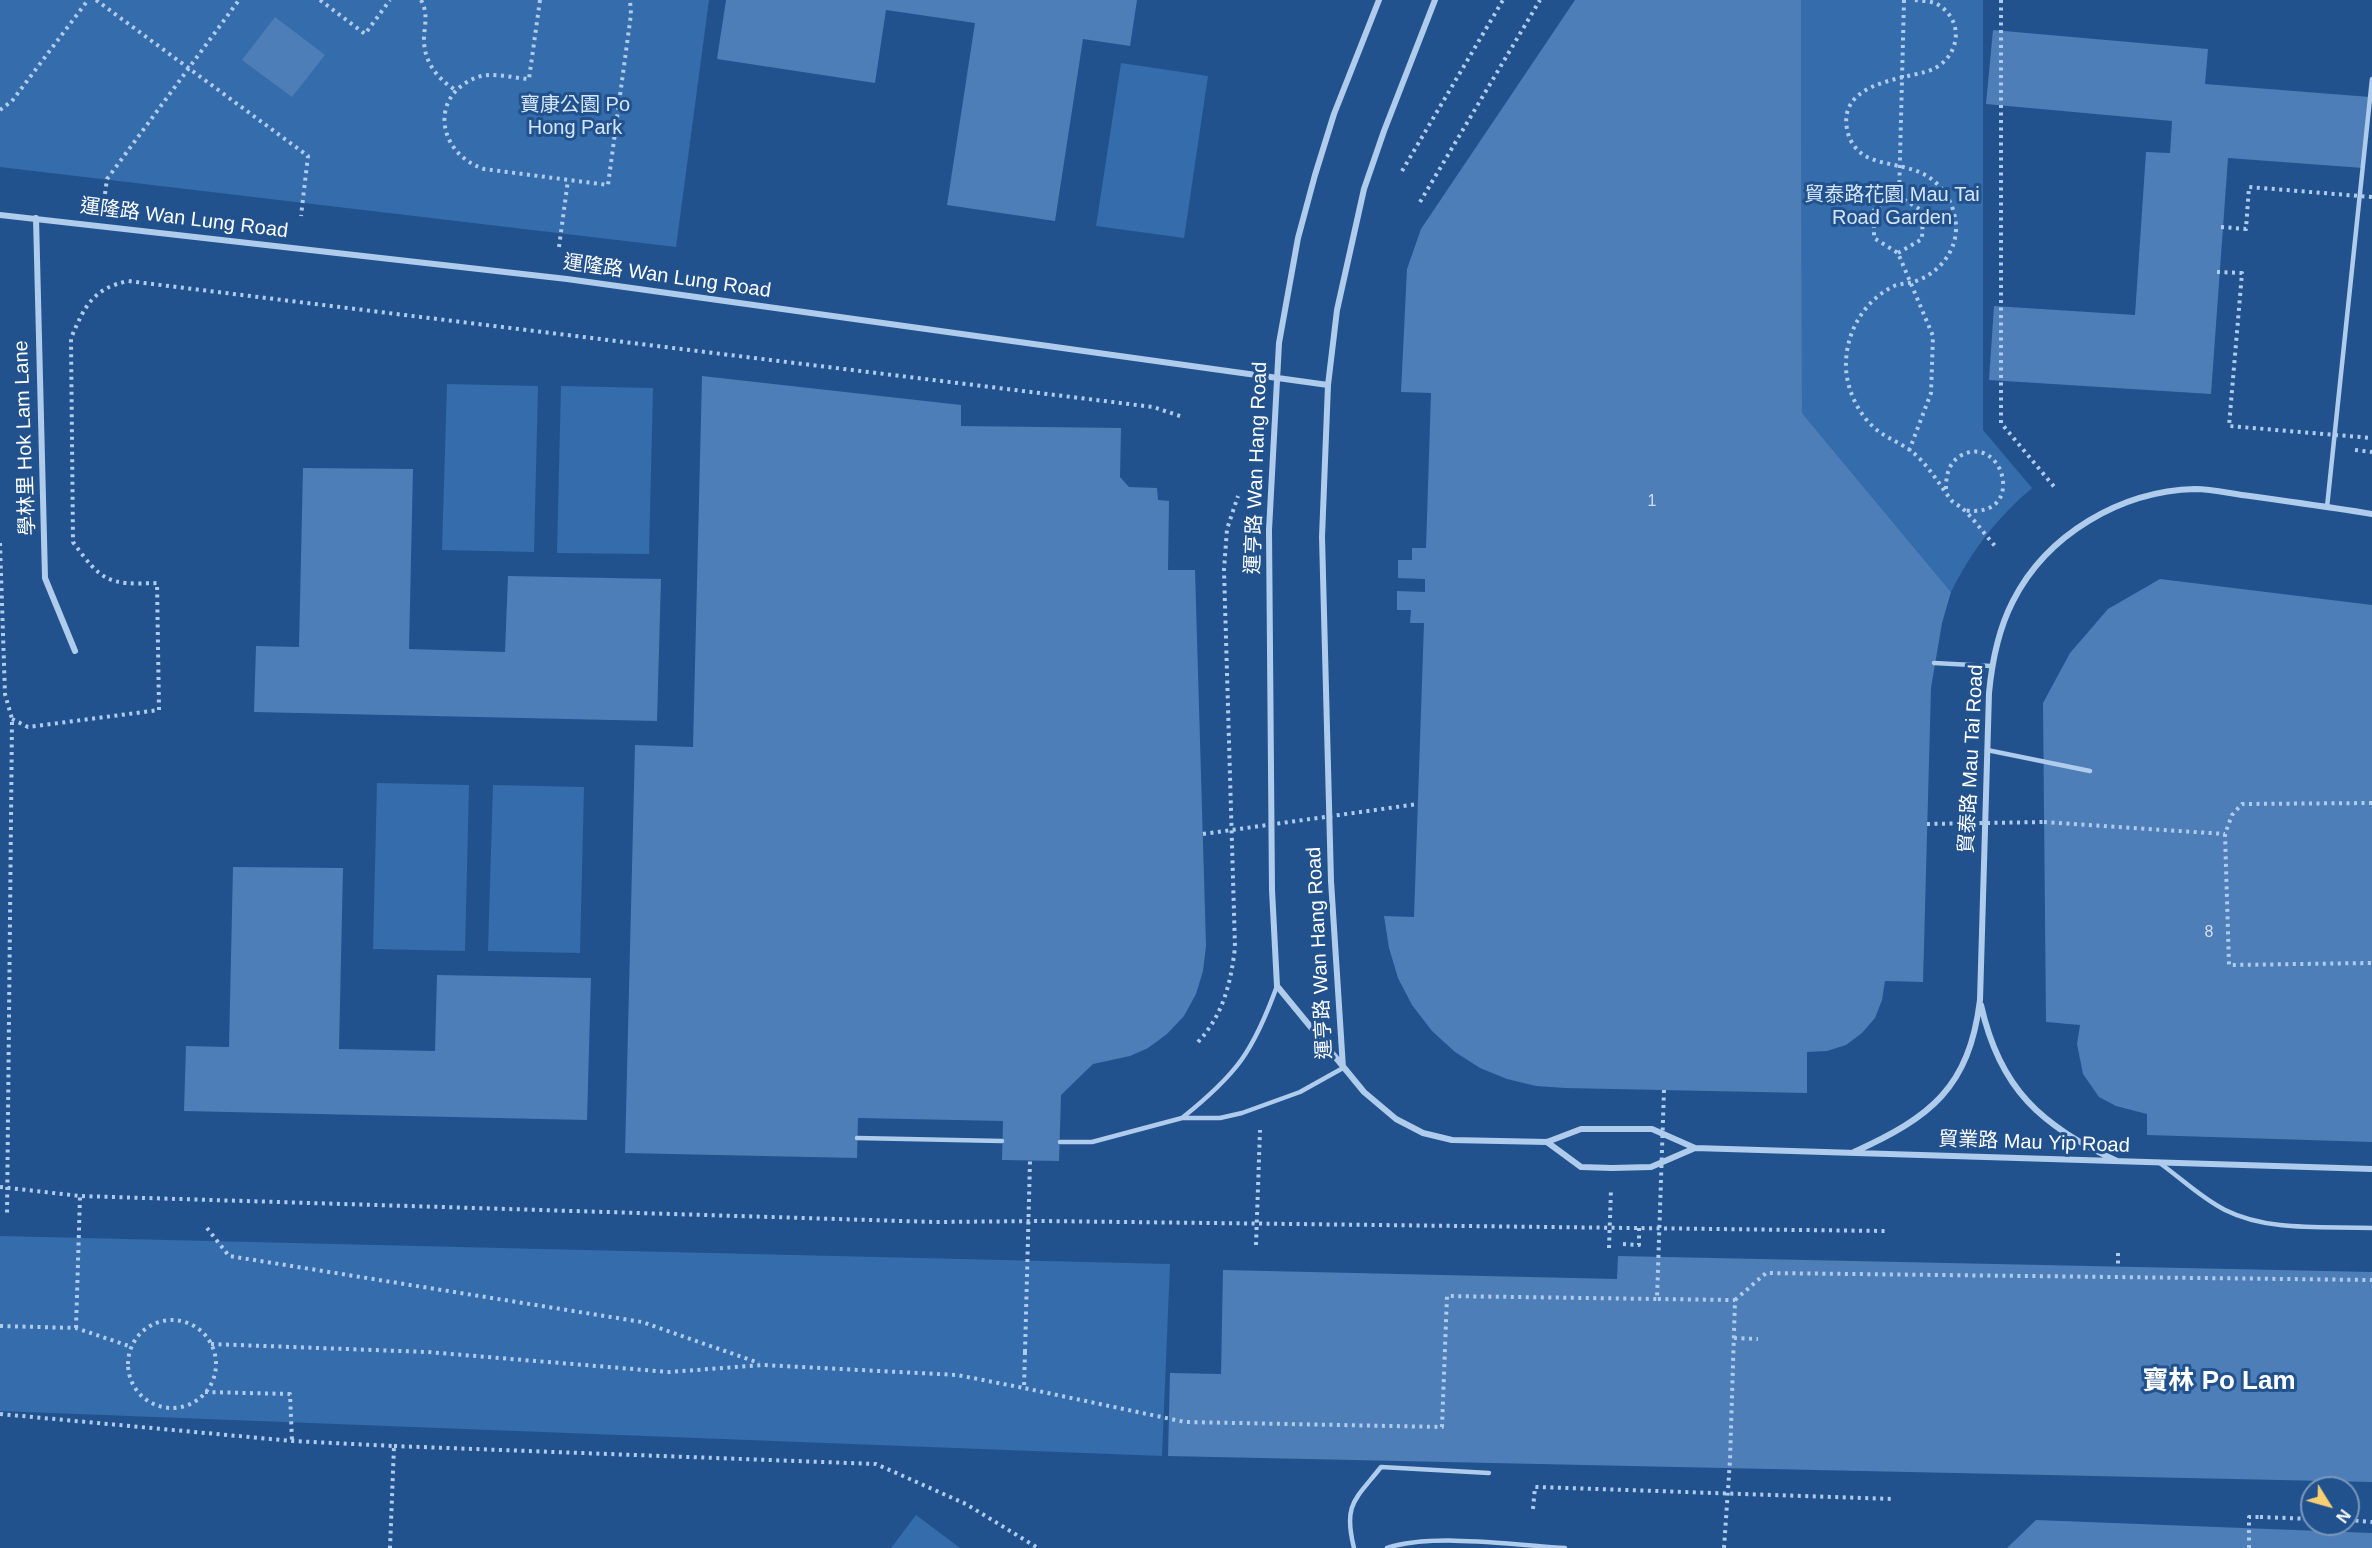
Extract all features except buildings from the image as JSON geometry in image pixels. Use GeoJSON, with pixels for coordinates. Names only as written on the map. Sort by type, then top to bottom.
{"type":"FeatureCollection","features":[{"type":"Feature","properties":{"kind":"street","name":"運亨路 Wan Hang Road"},"geometry":{"type":"LineString","coordinates":[[1343,1068],[1277,986],[1272,890],[1269,530],[1276,379],[1285,301],[1314,175],[1334,114],[1379,0]]}},
{"type":"Feature","properties":{"kind":"street","name":"運亨路 Wan Hang Road"},"geometry":{"type":"LineString","coordinates":[[1343,1068],[1331,881],[1322,537],[1328,385],[1337,310],[1364,189],[1435,0]]}},
{"type":"Feature","properties":{"kind":"street","name":"運隆路 Wan Lung Road"},"geometry":{"type":"LineString","coordinates":[[0,215],[578,281],[1328,385]]}},
{"type":"Feature","properties":{"kind":"street","name":"學林里 Hok Lam Lane"},"geometry":{"type":"LineString","coordinates":[[36,218],[45,578],[75,651]]}},
{"type":"Feature","properties":{"kind":"street","name":"貿泰路 Mau Tai Road"},"geometry":{"type":"LineString","coordinates":[[1851,1154],[1905,1128],[1935,1104],[1954,1082],[1968,1056],[1977,1029],[1980,1000],[1991,666],[2001,630],[2013,600],[2031,573],[2052,549],[2077,528],[2104,512],[2134,500],[2165,492],[2197,489],[2372,514]]}},
{"type":"Feature","properties":{"kind":"street","name":"貿泰路 Mau Tai Road"},"geometry":{"type":"LineString","coordinates":[[1980,1000],[1994,1049],[2020,1094],[2043,1118],[2070,1138],[2121,1163]]}},
{"type":"Feature","properties":{"kind":"street","name":"貿業路 Mau Yip Road"},"geometry":{"type":"LineString","coordinates":[[1343,1068],[1364,1092],[1396,1119],[1423,1133],[1452,1140],[1547,1142],[1581,1129],[1652,1129],[1695,1148],[2121,1163],[2372,1168]]}},
{"type":"Feature","properties":{"kind":"street","name":"貿業路 Mau Yip Road"},"geometry":{"type":"LineString","coordinates":[[1547,1142],[1581,1167],[1651,1167],[1695,1148]]}},
{"type":"Feature","properties":{"kind":"lane"},"geometry":{"type":"LineString","coordinates":[[2327,507],[2372,79]]}},
{"type":"Feature","properties":{"kind":"lane"},"geometry":{"type":"LineString","coordinates":[[1934,663],[1991,666]]}},
{"type":"Feature","properties":{"kind":"lane"},"geometry":{"type":"LineString","coordinates":[[1987,750],[2090,771]]}},
{"type":"Feature","properties":{"kind":"lane"},"geometry":{"type":"LineString","coordinates":[[1182,1118],[1222,1085],[1244,1058],[1260,1032],[1277,986]]}},
{"type":"Feature","properties":{"kind":"lane"},"geometry":{"type":"LineString","coordinates":[[1060,1142],[1092,1142],[1182,1118],[1220,1118],[1263,1106],[1300,1092],[1343,1068]]}},
{"type":"Feature","properties":{"kind":"lane"},"geometry":{"type":"LineString","coordinates":[[857,1138],[1002,1141]]}},
{"type":"Feature","properties":{"kind":"lane"},"geometry":{"type":"LineString","coordinates":[[2161,1164],[2203,1197],[2244,1218],[2264,1224],[2372,1228]]}},
{"type":"Feature","properties":{"kind":"lane"},"geometry":{"type":"LineString","coordinates":[[1353,1548],[1347,1522],[1351,1505],[1381,1467],[1489,1473]]}},
{"type":"Feature","properties":{"kind":"lane"},"geometry":{"type":"LineString","coordinates":[[1387,1548],[1400,1544],[1431,1541],[1565,1548]]}},
{"type":"Feature","properties":{"kind":"path"},"geometry":{"type":"LineString","coordinates":[[0,110],[12,101],[88,0]]}},
{"type":"Feature","properties":{"kind":"path"},"geometry":{"type":"LineString","coordinates":[[96,0],[308,156],[301,216]]}},
{"type":"Feature","properties":{"kind":"path"},"geometry":{"type":"LineString","coordinates":[[105,194],[107,179],[239,0]]}},
{"type":"Feature","properties":{"kind":"path"},"geometry":{"type":"LineString","coordinates":[[320,0],[365,33],[390,0]]}},
{"type":"Feature","properties":{"kind":"path"},"geometry":{"type":"LineString","coordinates":[[421,0],[427,23],[425,52],[430,64],[446,84],[457,91]]}},
{"type":"Feature","properties":{"kind":"path"},"geometry":{"type":"LineString","coordinates":[[540,0],[529,79],[479,76],[457,91],[450,99],[444,116],[446,135],[454,151],[468,164],[484,169],[608,185],[631,14],[630,0]]}},
{"type":"Feature","properties":{"kind":"path"},"geometry":{"type":"LineString","coordinates":[[1402,171],[1503,0]]}},
{"type":"Feature","properties":{"kind":"path"},"geometry":{"type":"LineString","coordinates":[[1420,202],[1540,0]]}},
{"type":"Feature","properties":{"kind":"path"},"geometry":{"type":"LineString","coordinates":[[1899,197],[1904,0]]}},
{"type":"Feature","properties":{"kind":"path"},"geometry":{"type":"LineString","coordinates":[[1915,0],[1935,3],[1947,12],[1955,24],[1957,37],[1954,51],[1946,63],[1934,70],[1870,87],[1857,95],[1849,107],[1845,121],[1848,136],[1856,148],[1868,157],[1900,166],[1934,180],[1946,193],[1954,210],[1956,228],[1953,246],[1944,262],[1931,274],[1910,283],[1896,285],[1877,296],[1864,310],[1848,345],[1846,365],[1848,384],[1865,418],[1879,432],[1917,456],[1946,490],[1952,501],[1996,547]]}},
{"type":"Feature","properties":{"kind":"path"},"geometry":{"type":"LineString","coordinates":[[2001,0],[2001,423],[2056,489]]}},
{"type":"Feature","properties":{"kind":"path"},"geometry":{"type":"LineString","coordinates":[[559,247],[568,180]]}},
{"type":"Feature","properties":{"kind":"path"},"geometry":{"type":"LineString","coordinates":[[2221,227],[2246,229],[2249,187],[2372,197]]}},
{"type":"Feature","properties":{"kind":"path"},"geometry":{"type":"LineString","coordinates":[[1899,197],[1874,210],[1874,238],[1898,253],[1933,336],[1931,393],[1909,451]]}},
{"type":"Feature","properties":{"kind":"path"},"geometry":{"type":"LineString","coordinates":[[1898,253],[1922,239],[1923,211],[1899,197]]}},
{"type":"Feature","properties":{"kind":"path"},"geometry":{"type":"LineString","coordinates":[[2217,272],[2242,273],[2229,426],[2372,438]]}},
{"type":"Feature","properties":{"kind":"path"},"geometry":{"type":"LineString","coordinates":[[12,719],[28,727],[159,711],[156,583],[119,584],[93,569],[73,542],[71,338],[85,307],[105,286],[128,281],[1153,407],[1183,417]]}},
{"type":"Feature","properties":{"kind":"path"},"geometry":{"type":"LineString","coordinates":[[1946,490],[1946,477],[1951,464],[1961,456],[1974,452],[1987,455],[1998,463],[2003,474],[2004,488],[1999,500],[1989,509],[1976,512],[1963,510]]}},
{"type":"Feature","properties":{"kind":"path"},"geometry":{"type":"LineString","coordinates":[[1198,1042],[1207,1033],[1223,1006],[1232,976],[1235,947],[1224,570],[1227,530],[1238,496]]}},
{"type":"Feature","properties":{"kind":"path"},"geometry":{"type":"LineString","coordinates":[[0,543],[5,694],[12,719],[7,1217]]}},
{"type":"Feature","properties":{"kind":"path"},"geometry":{"type":"LineString","coordinates":[[2372,803],[2242,804],[2232,815],[2225,834],[2229,965],[2372,963]]}},
{"type":"Feature","properties":{"kind":"path"},"geometry":{"type":"LineString","coordinates":[[1203,834],[1418,804]]}},
{"type":"Feature","properties":{"kind":"path"},"geometry":{"type":"LineString","coordinates":[[1927,824],[2044,822],[2225,834]]}},
{"type":"Feature","properties":{"kind":"path"},"geometry":{"type":"LineString","coordinates":[[1658,1299],[1664,1090]]}},
{"type":"Feature","properties":{"kind":"path"},"geometry":{"type":"LineString","coordinates":[[1256,1245],[1260,1130]]}},
{"type":"Feature","properties":{"kind":"path"},"geometry":{"type":"LineString","coordinates":[[1024,1388],[1030,1161]]}},
{"type":"Feature","properties":{"kind":"path"},"geometry":{"type":"LineString","coordinates":[[0,1187],[80,1196],[935,1222],[1256,1223],[1885,1231]]}},
{"type":"Feature","properties":{"kind":"path"},"geometry":{"type":"LineString","coordinates":[[76,1329],[80,1196]]}},
{"type":"Feature","properties":{"kind":"path"},"geometry":{"type":"LineString","coordinates":[[207,1228],[230,1256],[642,1322],[763,1365]]}},
{"type":"Feature","properties":{"kind":"path"},"geometry":{"type":"LineString","coordinates":[[1623,1244],[1639,1245],[1639,1228]]}},
{"type":"Feature","properties":{"kind":"path"},"geometry":{"type":"LineString","coordinates":[[2118,1253],[2118,1264]]}},
{"type":"Feature","properties":{"kind":"path"},"geometry":{"type":"LineString","coordinates":[[211,1344],[427,1352],[669,1372],[763,1365],[957,1375],[1185,1422],[1442,1427],[1447,1296],[1735,1300],[1766,1273],[2372,1280]]}},
{"type":"Feature","properties":{"kind":"path"},"geometry":{"type":"LineString","coordinates":[[1724,1548],[1735,1300]]}},
{"type":"Feature","properties":{"kind":"path"},"geometry":{"type":"LineString","coordinates":[[175,1320],[189,1324],[202,1332],[211,1344],[215,1369],[212,1382],[194,1402],[180,1407],[165,1407],[151,1403],[139,1394],[131,1382],[128,1367],[132,1347],[146,1328],[160,1322],[175,1320]]}},
{"type":"Feature","properties":{"kind":"path"},"geometry":{"type":"LineString","coordinates":[[0,1326],[76,1329],[132,1347]]}},
{"type":"Feature","properties":{"kind":"path"},"geometry":{"type":"LineString","coordinates":[[1734,1338],[1758,1339]]}},
{"type":"Feature","properties":{"kind":"path"},"geometry":{"type":"LineString","coordinates":[[205,1392],[290,1394],[292,1441]]}},
{"type":"Feature","properties":{"kind":"path"},"geometry":{"type":"LineString","coordinates":[[0,1414],[292,1441],[876,1464],[966,1504],[1038,1548]]}},
{"type":"Feature","properties":{"kind":"path"},"geometry":{"type":"LineString","coordinates":[[390,1548],[394,1446]]}},
{"type":"Feature","properties":{"kind":"path"},"geometry":{"type":"LineString","coordinates":[[1533,1509],[1535,1487],[1894,1498]]}},
{"type":"Feature","properties":{"kind":"path"},"geometry":{"type":"LineString","coordinates":[[2249,1548],[2249,1517],[2300,1519]]}},
{"type":"Feature","properties":{"kind":"green space","name":"寶康公園 Po Hong Park"},"geometry":{"type":"Polygon","coordinates":[[[0,0],[709,0],[676,247],[0,167],[0,0]]]}},
{"type":"Feature","properties":{"kind":"green space","name":"貿泰路花園 Mau Tai Road Garden"},"geometry":{"type":"Polygon","coordinates":[[[1801,0],[1983,0],[1983,430],[2032,488],[1986,535],[1951,592],[1802,413],[1801,0]]]}},
{"type":"Feature","properties":{"kind":"green space"},"geometry":{"type":"Polygon","coordinates":[[[1121,63],[1208,76],[1184,238],[1096,226],[1121,63]]]}},
{"type":"Feature","properties":{"kind":"green space"},"geometry":{"type":"Polygon","coordinates":[[[447,384],[538,386],[534,552],[442,550],[447,384]]]}},
{"type":"Feature","properties":{"kind":"green space"},"geometry":{"type":"Polygon","coordinates":[[[561,386],[653,388],[649,554],[557,553],[561,386]]]}},
{"type":"Feature","properties":{"kind":"green space"},"geometry":{"type":"Polygon","coordinates":[[[377,783],[469,785],[465,951],[373,949],[377,783]]]}},
{"type":"Feature","properties":{"kind":"green space"},"geometry":{"type":"Polygon","coordinates":[[[493,785],[584,787],[580,953],[488,951],[493,785]]]}},
{"type":"Feature","properties":{"kind":"green space"},"geometry":{"type":"Polygon","coordinates":[[[0,1236],[1170,1264],[1162,1456],[0,1411],[0,1236]]]}},
{"type":"Feature","properties":{"kind":"green space"},"geometry":{"type":"Polygon","coordinates":[[[916,1515],[960,1548],[891,1548],[916,1515]]]}},
{"type":"Feature","properties":{"kind":"district","name":"寶林 Po Lam"},"geometry":{"type":"Point","coordinates":[2219,1382]}}]}
